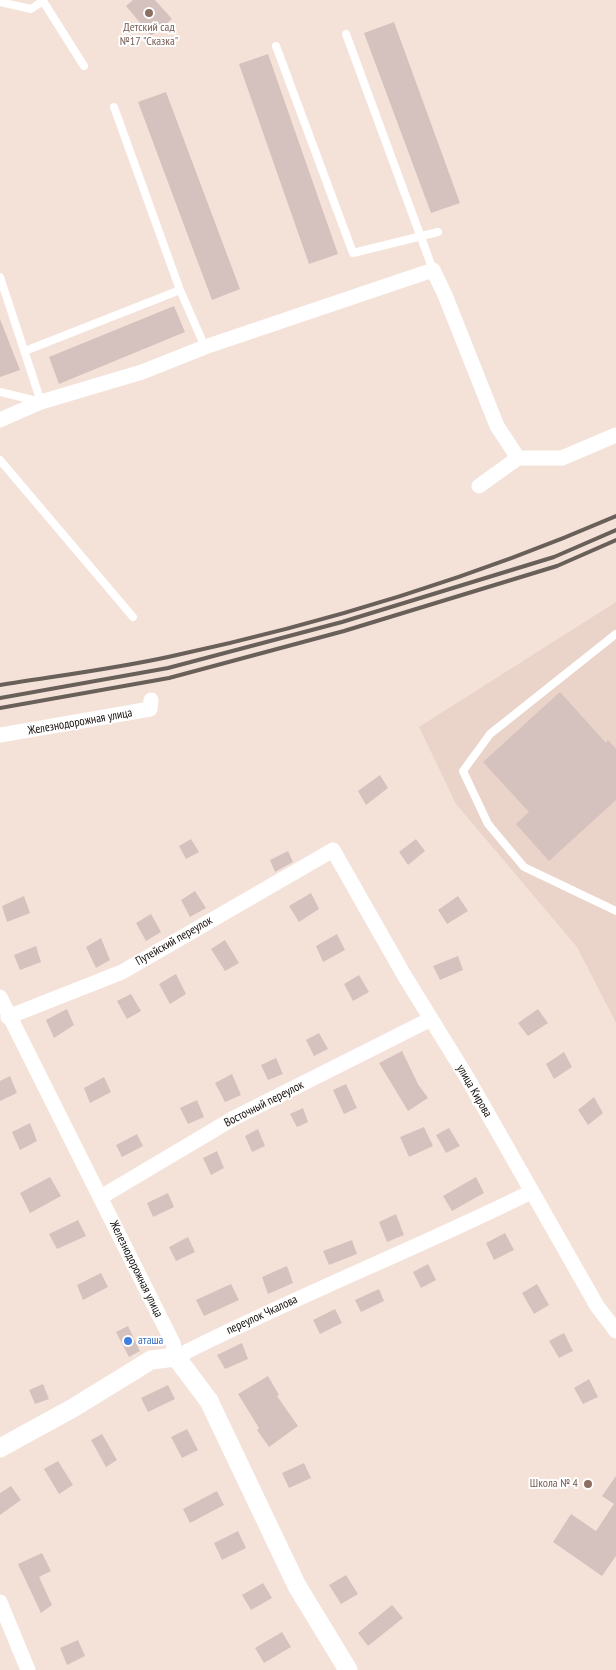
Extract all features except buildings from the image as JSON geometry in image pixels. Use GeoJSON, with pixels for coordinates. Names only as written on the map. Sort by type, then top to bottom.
{"type":"FeatureCollection","features":[{"type":"Feature","properties":{"kind":"street"},"geometry":{"type":"LineString","coordinates":[[0,420],[41,402],[142,372],[205,347],[433,270],[446,295],[497,426],[518,458]]}},
{"type":"Feature","properties":{"kind":"street"},"geometry":{"type":"LineString","coordinates":[[479,486],[518,458],[562,458],[616,435]]}},
{"type":"Feature","properties":{"kind":"street","name":"Железнодорожная улица"},"geometry":{"type":"LineString","coordinates":[[0,735],[150,709],[151,700]]}},
{"type":"Feature","properties":{"kind":"street","name":"Путейский переулок"},"geometry":{"type":"LineString","coordinates":[[8,1017],[122,972],[333,850]]}},
{"type":"Feature","properties":{"kind":"street","name":"улица Кирова"},"geometry":{"type":"LineString","coordinates":[[333,850],[598,1306],[616,1330]]}},
{"type":"Feature","properties":{"kind":"street","name":"Железнодорожная улица"},"geometry":{"type":"LineString","coordinates":[[0,997],[8,1017],[101,1197],[172,1343],[176,1357],[209,1401],[297,1586],[348,1670]]}},
{"type":"Feature","properties":{"kind":"street","name":"Восточный переулок"},"geometry":{"type":"LineString","coordinates":[[101,1197],[234,1118],[431,1019]]}},
{"type":"Feature","properties":{"kind":"street","name":"переулок Чкалова"},"geometry":{"type":"LineString","coordinates":[[0,1448],[73,1408],[151,1360],[176,1357],[236,1326],[450,1232],[531,1192]]}},
{"type":"Feature","properties":{"kind":"street"},"geometry":{"type":"LineString","coordinates":[[0,1602],[28,1670]]}},
{"type":"Feature","properties":{"kind":"lane"},"geometry":{"type":"LineString","coordinates":[[0,2],[31,10],[44,0],[84,66]]}},
{"type":"Feature","properties":{"kind":"lane"},"geometry":{"type":"LineString","coordinates":[[346,34],[433,270]]}},
{"type":"Feature","properties":{"kind":"lane"},"geometry":{"type":"LineString","coordinates":[[276,46],[353,254],[438,232]]}},
{"type":"Feature","properties":{"kind":"lane"},"geometry":{"type":"LineString","coordinates":[[114,107],[180,290],[205,347]]}},
{"type":"Feature","properties":{"kind":"lane"},"geometry":{"type":"LineString","coordinates":[[0,277],[41,402]]}},
{"type":"Feature","properties":{"kind":"lane"},"geometry":{"type":"LineString","coordinates":[[25,351],[180,290]]}},
{"type":"Feature","properties":{"kind":"lane"},"geometry":{"type":"LineString","coordinates":[[0,392],[41,402]]}},
{"type":"Feature","properties":{"kind":"lane"},"geometry":{"type":"LineString","coordinates":[[0,460],[133,616]]}},
{"type":"Feature","properties":{"kind":"lane"},"geometry":{"type":"LineString","coordinates":[[616,634],[490,734],[463,772],[488,824],[524,867],[616,911]]}},
{"type":"Feature","properties":{"kind":"shaded area"},"geometry":{"type":"Polygon","coordinates":[[[616,602],[616,1023],[577,947],[456,804],[419,727],[616,602]]]}},
{"type":"Feature","properties":{"kind":"railway"},"geometry":{"type":"LineString","coordinates":[[0,685],[168,657],[282,630],[452,579],[562,539],[616,516]]}},
{"type":"Feature","properties":{"kind":"railway"},"geometry":{"type":"LineString","coordinates":[[0,698],[168,668],[342,622],[554,557],[616,530]]}},
{"type":"Feature","properties":{"kind":"railway"},"geometry":{"type":"LineString","coordinates":[[0,708],[169,678],[344,631],[557,566],[616,540]]}},
{"type":"Feature","properties":{"kind":"place","name":"Детский сад №17 \"Сказка\""},"geometry":{"type":"Point","coordinates":[149,13]}},
{"type":"Feature","properties":{"kind":"place","name":"аташа"},"geometry":{"type":"Point","coordinates":[128,1341]}},
{"type":"Feature","properties":{"kind":"place","name":"Школа № 4"},"geometry":{"type":"Point","coordinates":[588,1484]}}]}
